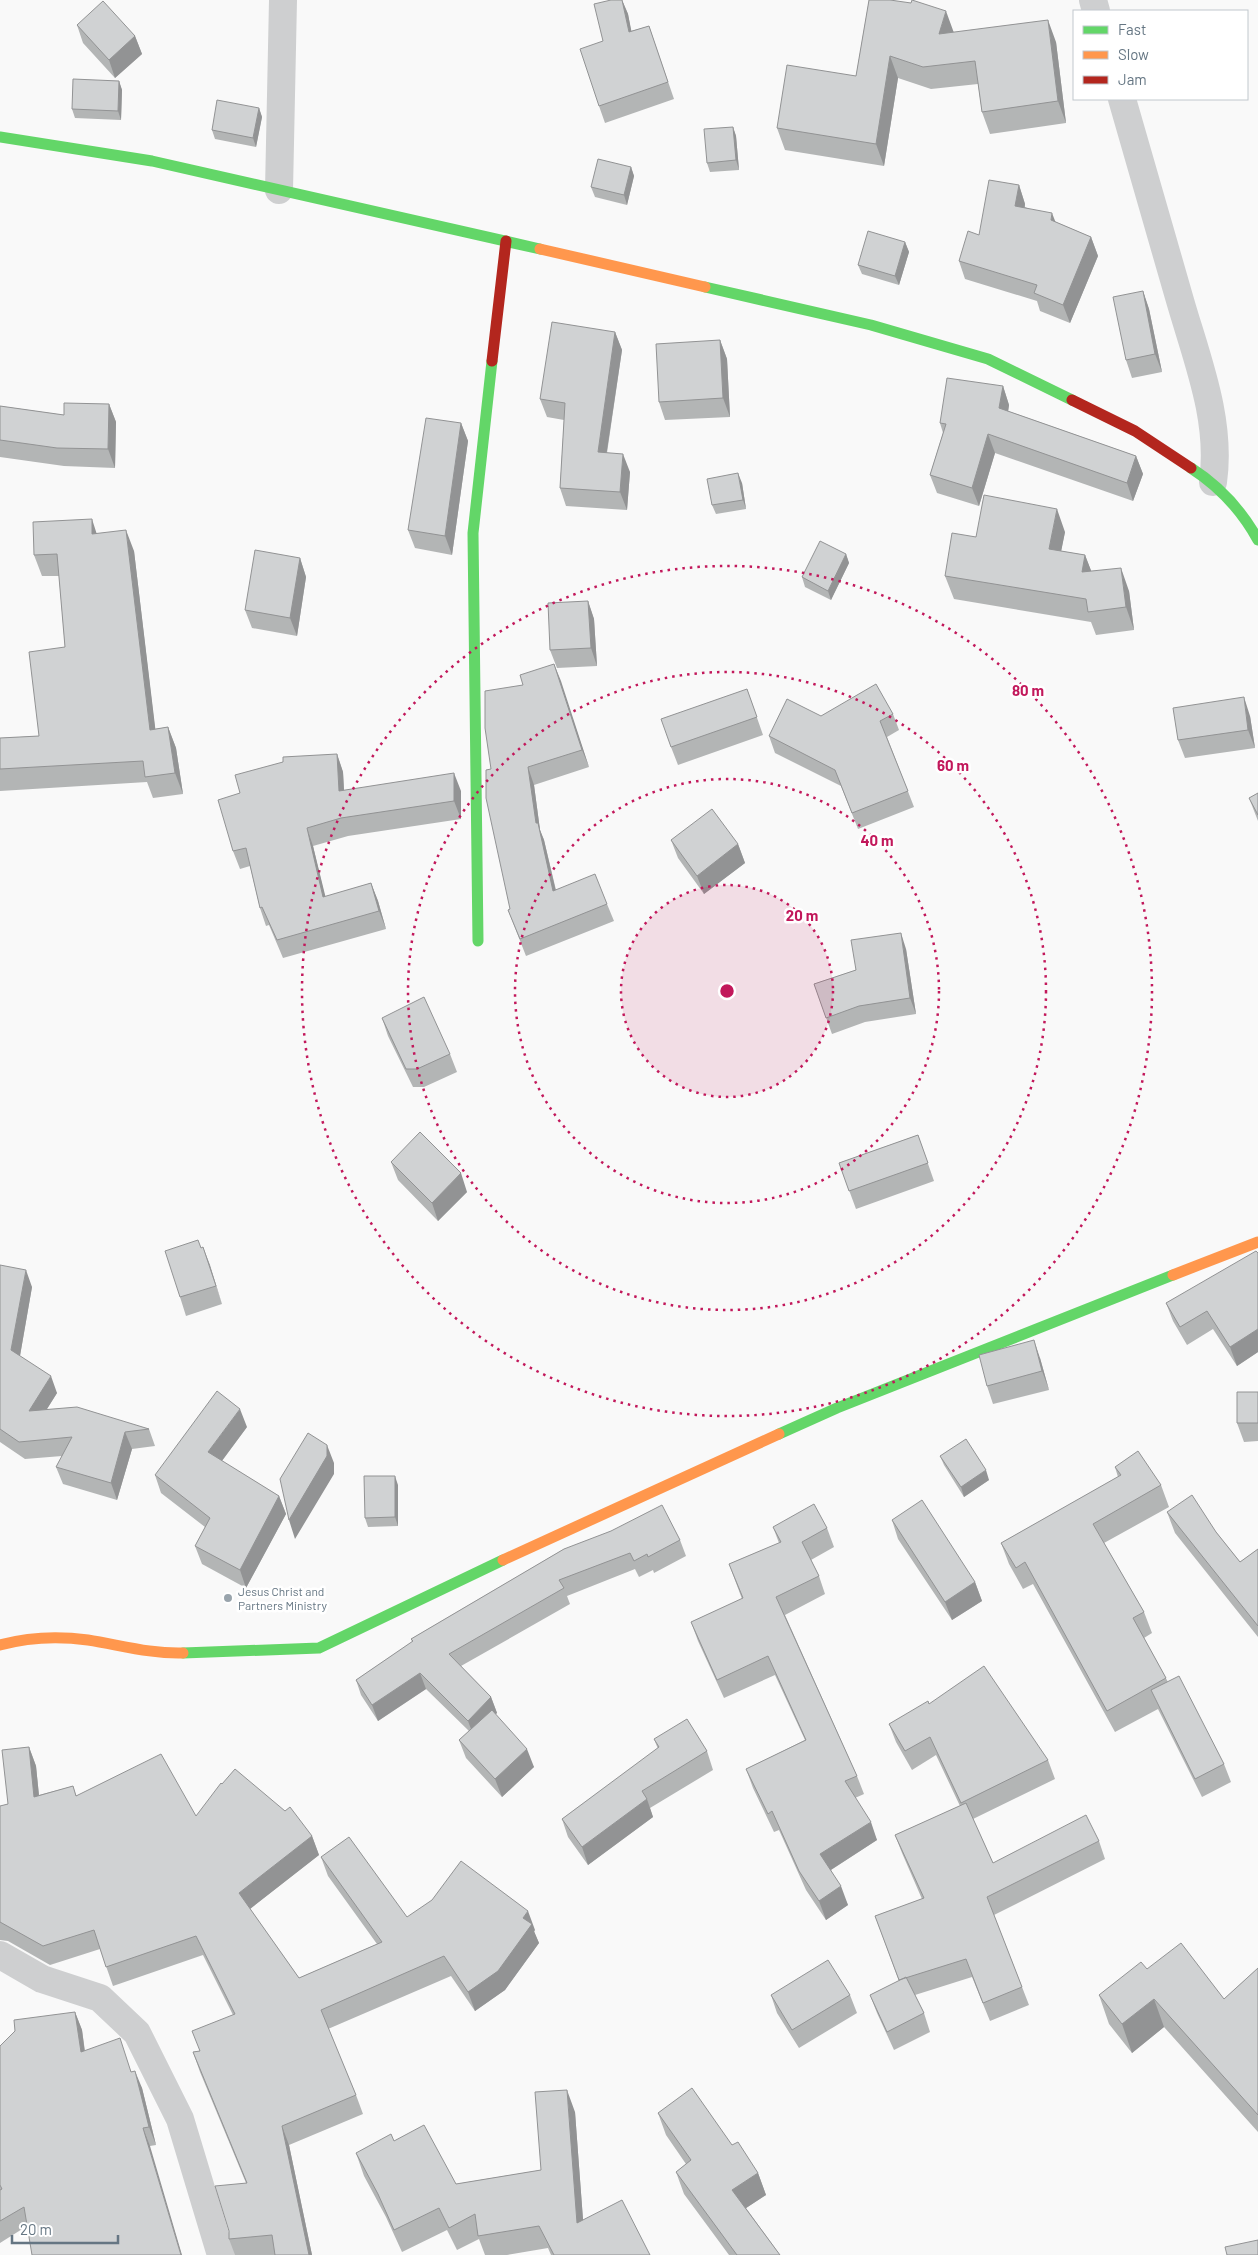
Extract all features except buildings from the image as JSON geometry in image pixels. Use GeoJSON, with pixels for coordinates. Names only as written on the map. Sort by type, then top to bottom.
{"type":"FeatureCollection","features":[{"type":"Feature","properties":{"kind":"street"},"geometry":{"type":"LineString","coordinates":[[279,190],[283,0]]}},
{"type":"Feature","properties":{"kind":"street"},"geometry":{"type":"LineString","coordinates":[[1122,100],[1205,388],[1216,438],[1214,482]]}},
{"type":"Feature","properties":{"kind":"street"},"geometry":{"type":"LineString","coordinates":[[0,138],[152,161],[871,325],[988,359],[1136,431],[1214,482],[1250,526],[1258,540]]}},
{"type":"Feature","properties":{"kind":"street"},"geometry":{"type":"LineString","coordinates":[[478,941],[473,533],[506,241]]}},
{"type":"Feature","properties":{"kind":"street"},"geometry":{"type":"LineString","coordinates":[[0,1645],[51,1637],[87,1640],[160,1654],[318,1648],[483,1569],[837,1408],[1258,1242]]}},
{"type":"Feature","properties":{"kind":"street"},"geometry":{"type":"LineString","coordinates":[[0,1956],[42,1979],[100,1998],[137,2033],[180,2119],[220,2255]]}},
{"type":"Feature","properties":{"kind":"traffic: fast"},"geometry":{"type":"LineString","coordinates":[[0,137],[152,161],[540,249]]}},
{"type":"Feature","properties":{"kind":"traffic: fast"},"geometry":{"type":"LineString","coordinates":[[705,287],[871,325],[988,359],[1072,400]]}},
{"type":"Feature","properties":{"kind":"traffic: fast"},"geometry":{"type":"LineString","coordinates":[[478,941],[473,533],[492,361]]}},
{"type":"Feature","properties":{"kind":"traffic: fast"},"geometry":{"type":"LineString","coordinates":[[1191,468],[1229,500],[1245,519],[1258,540]]}},
{"type":"Feature","properties":{"kind":"traffic: fast"},"geometry":{"type":"LineString","coordinates":[[779,1434],[837,1408],[1173,1275]]}},
{"type":"Feature","properties":{"kind":"traffic: fast"},"geometry":{"type":"LineString","coordinates":[[183,1653],[319,1648],[503,1560]]}},
{"type":"Feature","properties":{"kind":"traffic: slow"},"geometry":{"type":"LineString","coordinates":[[540,249],[705,287]]}},
{"type":"Feature","properties":{"kind":"traffic: slow"},"geometry":{"type":"LineString","coordinates":[[1173,1275],[1258,1242]]}},
{"type":"Feature","properties":{"kind":"traffic: slow"},"geometry":{"type":"LineString","coordinates":[[503,1560],[779,1434]]}},
{"type":"Feature","properties":{"kind":"traffic: slow"},"geometry":{"type":"LineString","coordinates":[[0,1645],[33,1639],[66,1638],[88,1640],[147,1651],[183,1653]]}},
{"type":"Feature","properties":{"kind":"traffic: jam"},"geometry":{"type":"LineString","coordinates":[[492,361],[506,241]]}},
{"type":"Feature","properties":{"kind":"traffic: jam"},"geometry":{"type":"LineString","coordinates":[[1072,400],[1135,431],[1191,468]]}},
{"type":"Feature","properties":{"kind":"place","name":"Jesus Christ and Partners Ministry"},"geometry":{"type":"Point","coordinates":[228,1598]}}]}
